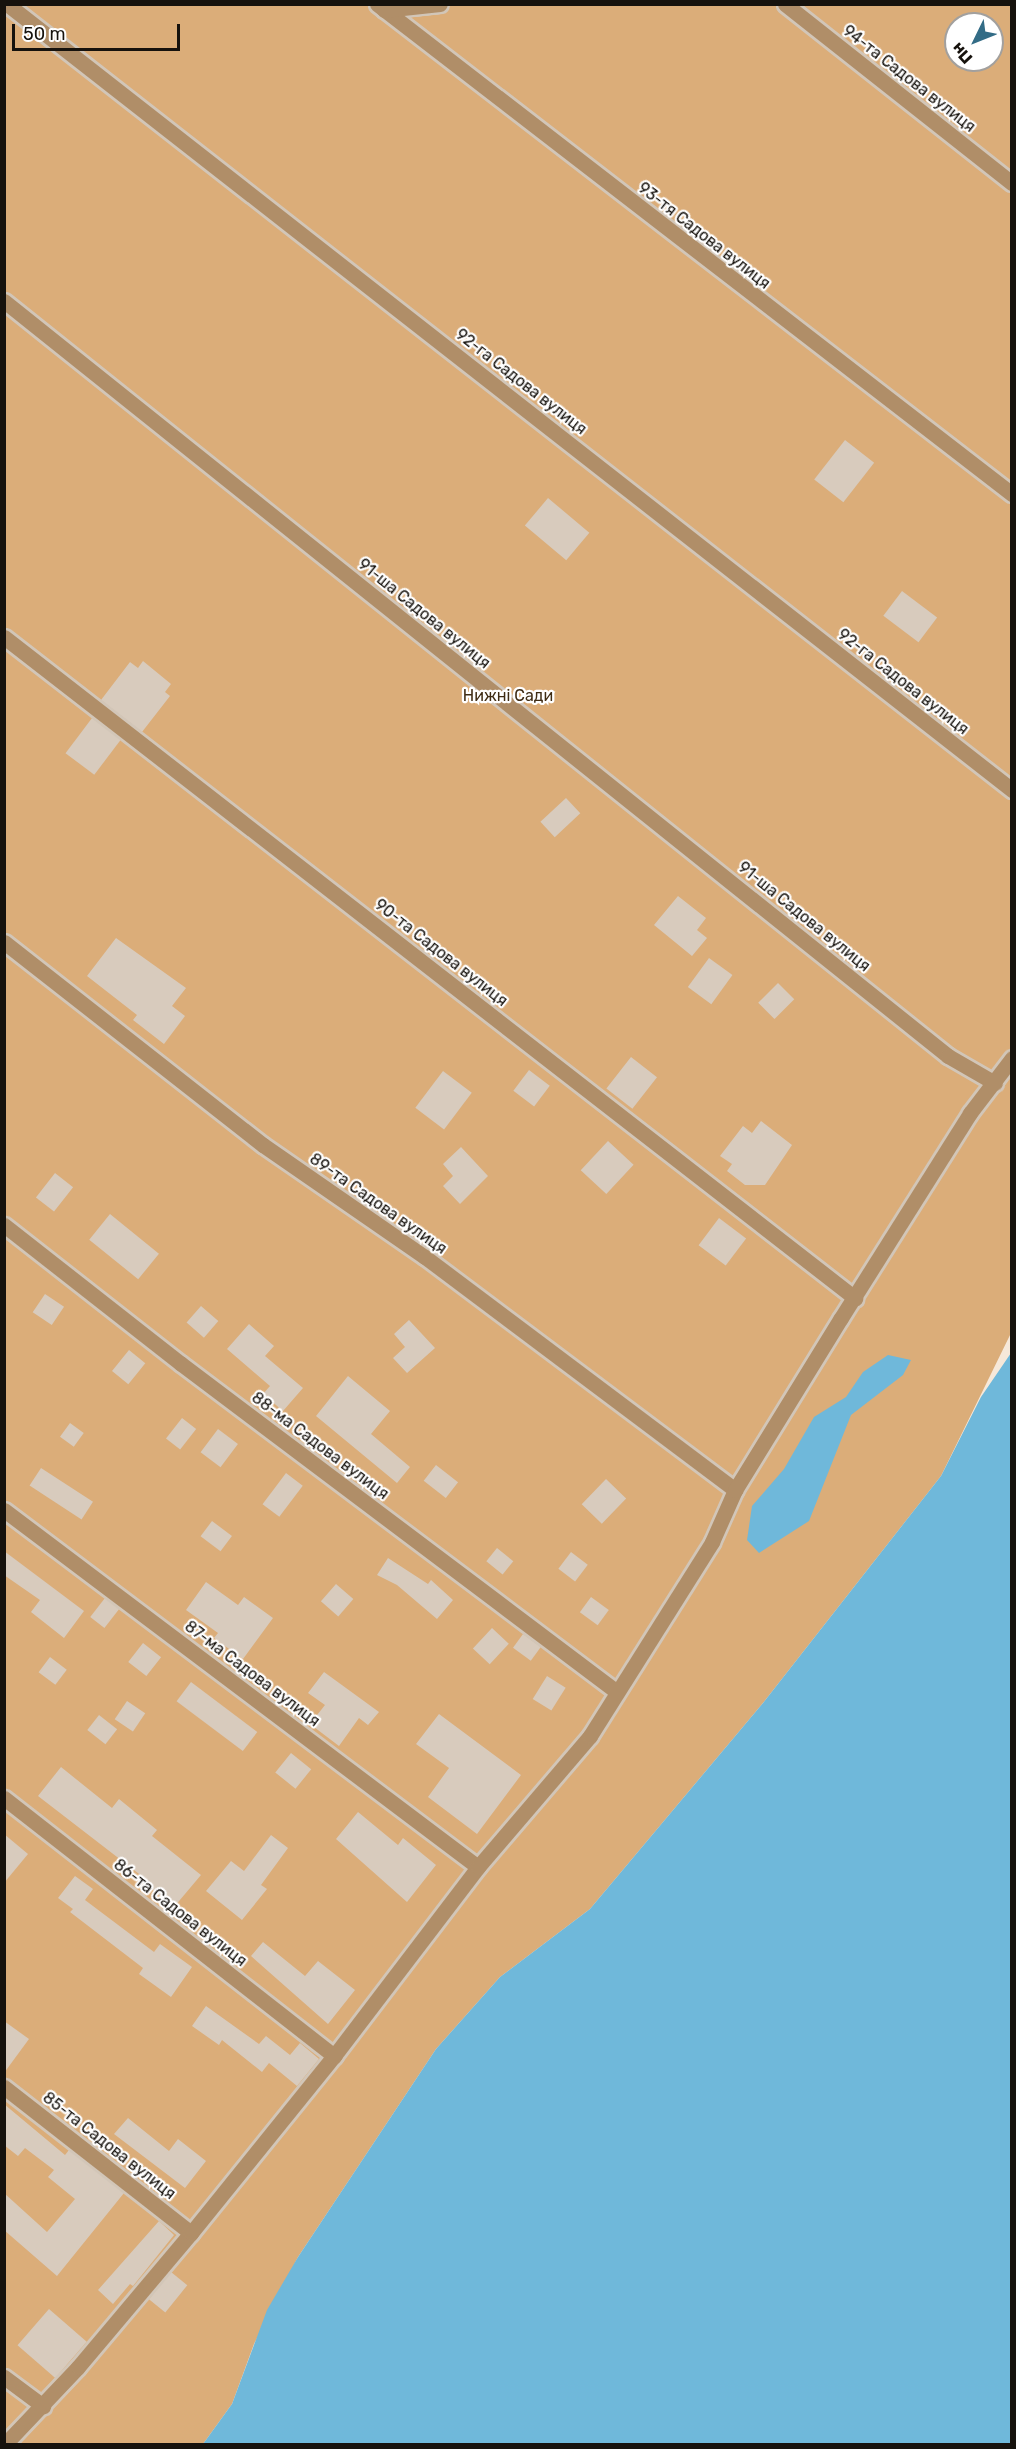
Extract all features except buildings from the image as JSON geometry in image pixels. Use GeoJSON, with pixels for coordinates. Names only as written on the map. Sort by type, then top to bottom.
{"type":"FeatureCollection","features":[{"type":"Feature","properties":{"kind":"street","name":"92-га Садова вулиця"},"geometry":{"type":"LineString","coordinates":[[7,4],[1011,790]]}},
{"type":"Feature","properties":{"kind":"street"},"geometry":{"type":"LineString","coordinates":[[380,7],[440,4]]}},
{"type":"Feature","properties":{"kind":"street","name":"94-та Садова вулиця"},"geometry":{"type":"LineString","coordinates":[[785,4],[1011,183]]}},
{"type":"Feature","properties":{"kind":"street","name":"93-тя Садова вулиця"},"geometry":{"type":"LineString","coordinates":[[380,7],[1011,494]]}},
{"type":"Feature","properties":{"kind":"street","name":"91-ша Садова вулиця"},"geometry":{"type":"LineString","coordinates":[[4,300],[948,1056],[995,1083]]}},
{"type":"Feature","properties":{"kind":"street","name":"90-та Садова вулиця"},"geometry":{"type":"LineString","coordinates":[[4,638],[855,1298]]}},
{"type":"Feature","properties":{"kind":"street","name":"89-та Садова вулиця"},"geometry":{"type":"LineString","coordinates":[[4,942],[263,1145],[425,1257],[735,1490]]}},
{"type":"Feature","properties":{"kind":"street"},"geometry":{"type":"LineString","coordinates":[[5,2445],[43,2406],[191,2233],[334,2056],[478,1867],[554,1782],[590,1736],[712,1542],[735,1490],[970,1113],[995,1083],[1011,1058]]}},
{"type":"Feature","properties":{"kind":"street","name":"88-ма Садова вулиця"},"geometry":{"type":"LineString","coordinates":[[4,1225],[180,1364],[616,1692]]}},
{"type":"Feature","properties":{"kind":"street","name":"87-ма Садова вулиця"},"geometry":{"type":"LineString","coordinates":[[4,1510],[478,1867]]}},
{"type":"Feature","properties":{"kind":"street","name":"86-та Садова вулиця"},"geometry":{"type":"LineString","coordinates":[[4,1798],[334,2056]]}},
{"type":"Feature","properties":{"kind":"street","name":"85-та Садова вулиця"},"geometry":{"type":"LineString","coordinates":[[4,2087],[191,2233]]}},
{"type":"Feature","properties":{"kind":"street"},"geometry":{"type":"LineString","coordinates":[[4,2377],[43,2406]]}},
{"type":"Feature","properties":{"kind":"green space","name":"Нижні Сади"},"geometry":{"type":"Polygon","coordinates":[[[5,5],[1011,5],[1011,1333],[941,1476],[763,1703],[590,1909],[500,1977],[436,2049],[298,2257],[254,2344],[232,2404],[203,2444],[5,2444],[5,5]]]}},
{"type":"Feature","properties":{"kind":"water"},"geometry":{"type":"Polygon","coordinates":[[[1011,1353],[1011,2444],[203,2444],[232,2404],[267,2310],[298,2257],[436,2049],[500,1977],[590,1909],[763,1703],[941,1476],[981,1397],[1011,1353]]]}},
{"type":"Feature","properties":{"kind":"water"},"geometry":{"type":"Polygon","coordinates":[[[888,1355],[911,1360],[903,1375],[851,1415],[809,1521],[759,1553],[747,1540],[752,1506],[784,1469],[814,1417],[846,1397],[863,1372],[888,1355]]]}}]}
